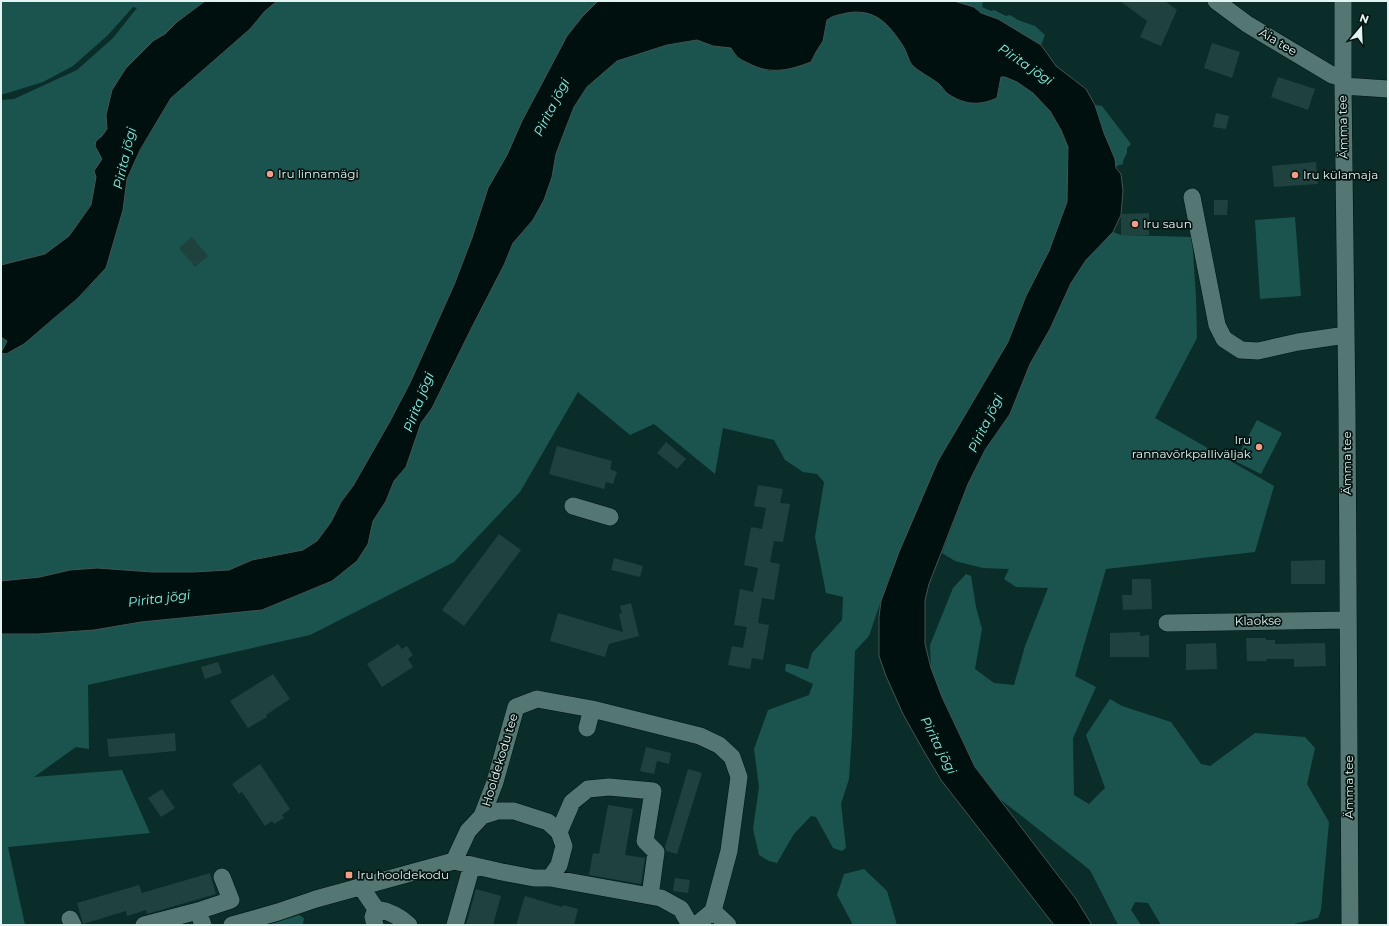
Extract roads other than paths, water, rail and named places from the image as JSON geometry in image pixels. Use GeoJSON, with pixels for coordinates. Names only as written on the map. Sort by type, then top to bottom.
{"type":"FeatureCollection","features":[{"type":"Feature","properties":{"kind":"street","name":"Äia tee"},"geometry":{"type":"LineString","coordinates":[[1216,1],[1247,24],[1343,82],[1388,89]]}},
{"type":"Feature","properties":{"kind":"street","name":"Ämma tee"},"geometry":{"type":"LineString","coordinates":[[1343,1],[1350,925]]}},
{"type":"Feature","properties":{"kind":"street"},"geometry":{"type":"LineString","coordinates":[[1192,198],[1217,325],[1224,339],[1241,350],[1258,351],[1298,342],[1346,335]]}},
{"type":"Feature","properties":{"kind":"street"},"geometry":{"type":"LineString","coordinates":[[573,506],[610,517]]}},
{"type":"Feature","properties":{"kind":"street","name":"Klaokse"},"geometry":{"type":"LineString","coordinates":[[1167,623],[1348,620]]}},
{"type":"Feature","properties":{"kind":"street","name":"Hooldekodu tee"},"geometry":{"type":"LineString","coordinates":[[454,861],[468,831],[482,816],[495,782],[516,707],[537,699],[592,709],[700,736],[719,745],[732,757],[739,777],[729,851],[713,911]]}},
{"type":"Feature","properties":{"kind":"street"},"geometry":{"type":"LineString","coordinates":[[587,728],[592,709]]}},
{"type":"Feature","properties":{"kind":"street"},"geometry":{"type":"LineString","coordinates":[[559,832],[572,802],[588,789],[609,787],[653,791],[645,841],[656,852],[650,896]]}},
{"type":"Feature","properties":{"kind":"street"},"geometry":{"type":"LineString","coordinates":[[482,816],[498,812],[514,811],[548,822],[559,832],[564,846],[559,866],[550,878]]}},
{"type":"Feature","properties":{"kind":"street"},"geometry":{"type":"LineString","coordinates":[[232,925],[454,861],[534,878],[550,878],[662,898],[681,909],[690,925]]}},
{"type":"Feature","properties":{"kind":"street"},"geometry":{"type":"LineString","coordinates":[[455,925],[472,865]]}},
{"type":"Feature","properties":{"kind":"street"},"geometry":{"type":"LineString","coordinates":[[144,925],[200,918],[231,900],[222,877]]}},
{"type":"Feature","properties":{"kind":"street"},"geometry":{"type":"LineString","coordinates":[[361,887],[376,917],[386,911],[400,917],[409,925]]}},
{"type":"Feature","properties":{"kind":"street"},"geometry":{"type":"LineString","coordinates":[[696,925],[713,911],[728,925]]}},
{"type":"Feature","properties":{"kind":"water","name":"Pirita jõgi"},"geometry":{"type":"Polygon","coordinates":[[[205,1],[277,1],[265,11],[250,29],[171,98],[140,150],[127,179],[123,210],[106,268],[77,299],[24,344],[6,354],[1,353],[7,341],[1,337],[1,265],[45,254],[69,236],[91,205],[96,177],[94,171],[102,159],[95,146],[96,141],[107,129],[106,115],[112,90],[126,68],[153,41],[165,34],[177,22],[205,1]]]}},
{"type":"Feature","properties":{"kind":"water","name":"Pirita jõgi"},"geometry":{"type":"Polygon","coordinates":[[[954,1],[974,7],[981,13],[998,19],[1041,45],[1056,66],[1086,89],[1095,105],[1104,133],[1115,159],[1116,168],[1121,174],[1123,191],[1121,215],[1113,232],[1086,260],[1071,283],[1050,329],[1030,364],[1010,414],[985,450],[968,484],[929,584],[925,600],[925,644],[931,668],[942,697],[975,767],[1076,899],[1092,925],[1054,925],[941,780],[903,714],[879,656],[879,617],[881,601],[899,552],[938,461],[1008,342],[1026,296],[1049,251],[1067,202],[1068,147],[1061,130],[1050,111],[1033,93],[1017,82],[1001,77],[997,98],[990,101],[972,103],[954,98],[938,83],[912,65],[898,38],[887,25],[873,15],[866,13],[847,13],[834,16],[827,20],[823,41],[811,62],[796,67],[780,70],[765,69],[743,61],[731,48],[713,46],[697,40],[667,45],[617,61],[587,87],[574,107],[565,130],[556,154],[552,177],[544,200],[533,220],[513,243],[504,265],[432,408],[421,423],[406,467],[394,481],[386,501],[373,521],[368,544],[357,561],[332,581],[262,610],[141,622],[94,630],[38,634],[1,634],[1,581],[40,577],[70,570],[97,568],[152,572],[229,570],[252,560],[303,550],[317,541],[331,522],[341,502],[353,486],[410,383],[454,285],[472,238],[488,188],[507,155],[522,121],[567,36],[582,17],[597,2],[954,1]]]}},
{"type":"Feature","properties":{"kind":"place","name":"Iru linnamägi"},"geometry":{"type":"Point","coordinates":[270,174]}},
{"type":"Feature","properties":{"kind":"place","name":"Iru külamaja"},"geometry":{"type":"Point","coordinates":[1295,175]}},
{"type":"Feature","properties":{"kind":"place","name":"Iru saun"},"geometry":{"type":"Point","coordinates":[1135,224]}},
{"type":"Feature","properties":{"kind":"place","name":"Iru rannavõrkpalliväljak"},"geometry":{"type":"Point","coordinates":[1259,447]}},
{"type":"Feature","properties":{"kind":"place","name":"Iru hooldekodu"},"geometry":{"type":"Point","coordinates":[349,875]}}]}
